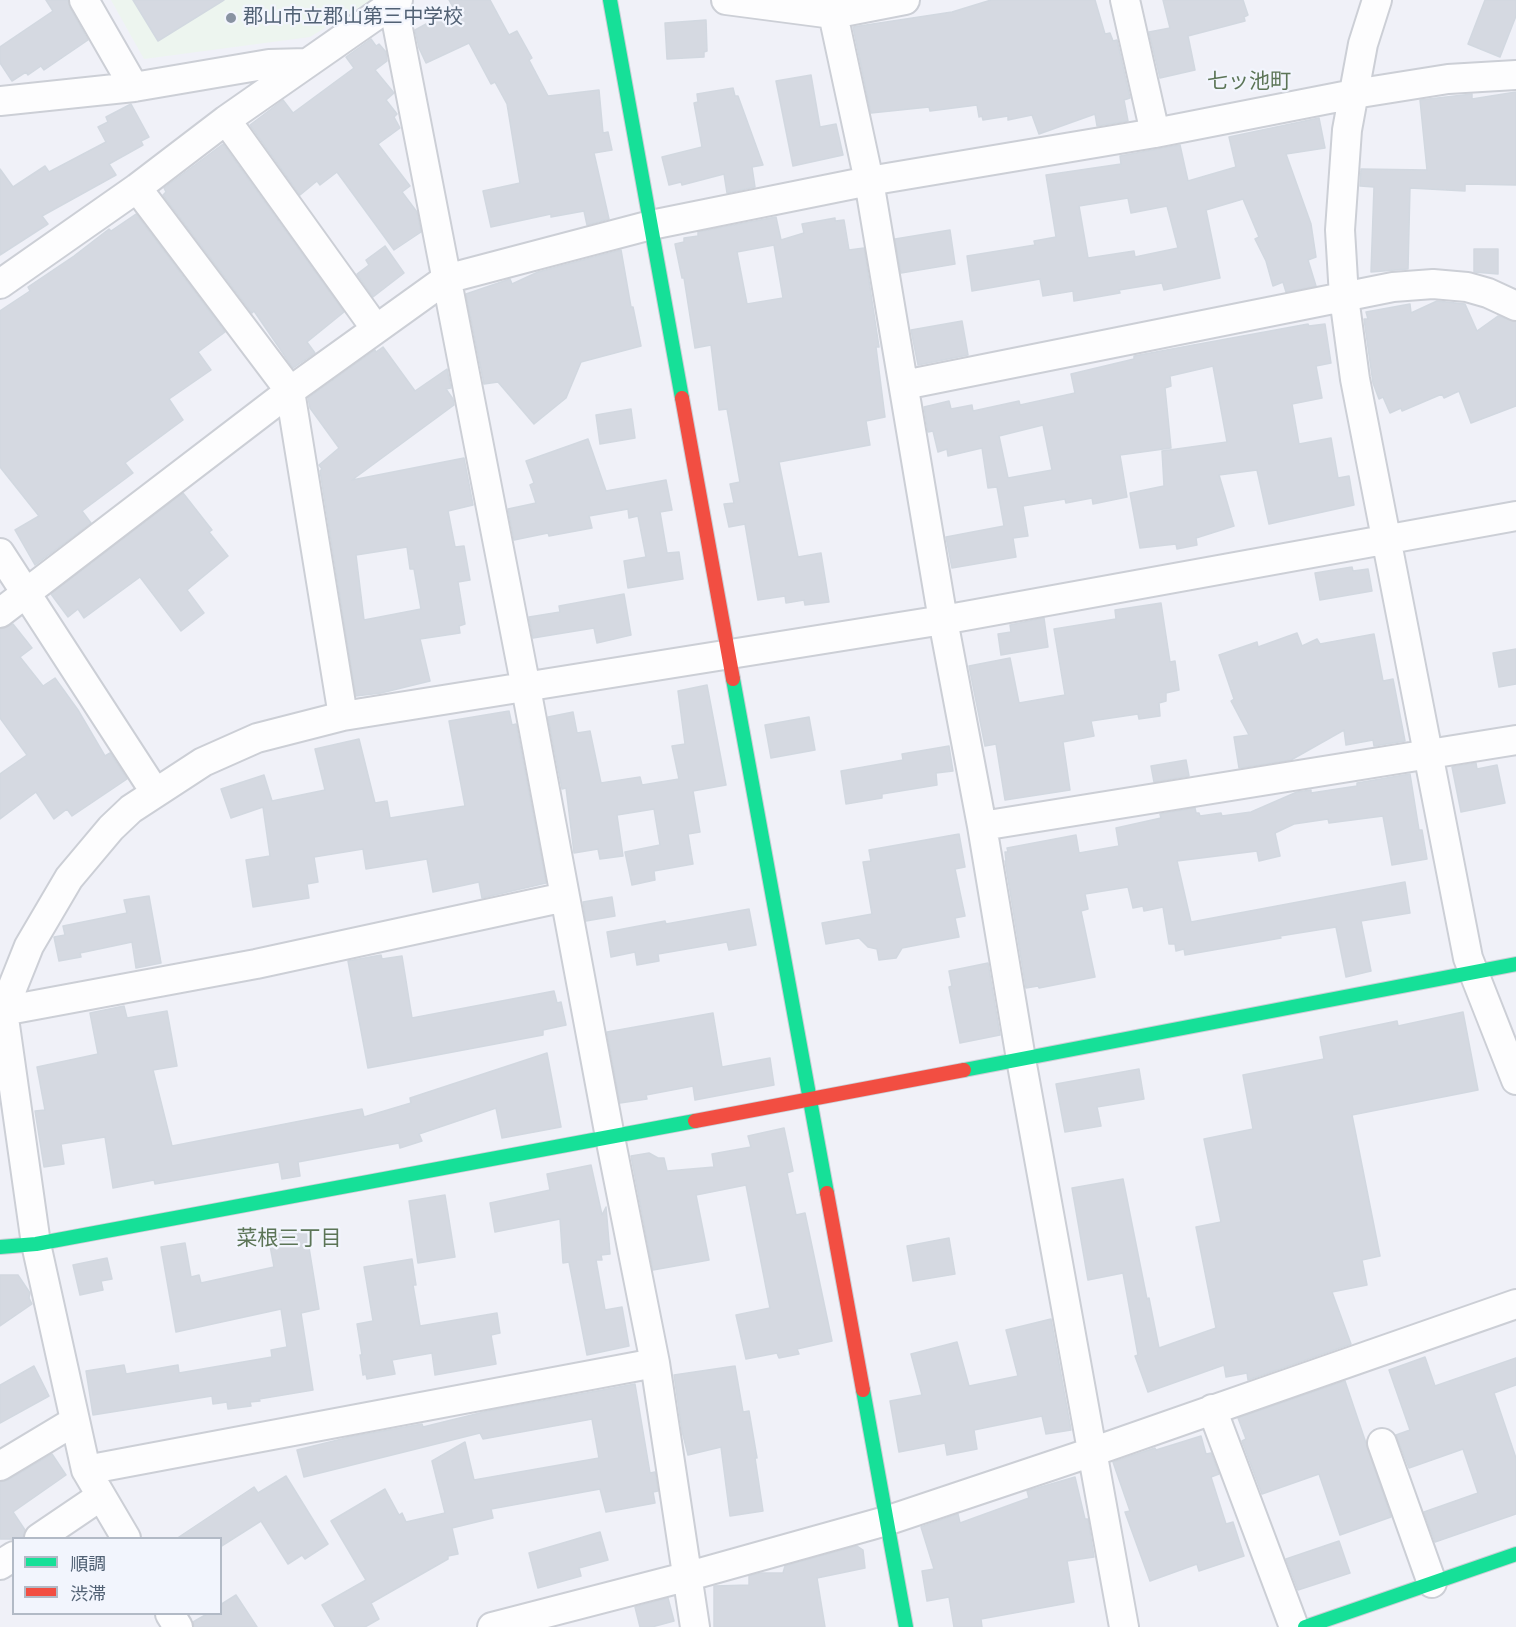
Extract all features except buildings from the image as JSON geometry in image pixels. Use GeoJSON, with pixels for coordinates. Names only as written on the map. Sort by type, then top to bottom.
{"type":"FeatureCollection","features":[{"type":"Feature","properties":{"kind":"street"},"geometry":{"type":"LineString","coordinates":[[84,0],[134,87]]}},
{"type":"Feature","properties":{"kind":"street"},"geometry":{"type":"LineString","coordinates":[[610,0],[906,1627]]}},
{"type":"Feature","properties":{"kind":"street"},"geometry":{"type":"LineString","coordinates":[[726,0],[833,14],[905,0]]}},
{"type":"Feature","properties":{"kind":"street"},"geometry":{"type":"LineString","coordinates":[[1125,0],[1155,133]]}},
{"type":"Feature","properties":{"kind":"street"},"geometry":{"type":"LineString","coordinates":[[1377,0],[1363,44],[1343,166],[1340,230],[1344,297],[1355,379],[1468,958],[1516,1080]]}},
{"type":"Feature","properties":{"kind":"street"},"geometry":{"type":"LineString","coordinates":[[0,284],[137,188],[226,120],[396,2],[446,279],[610,1137],[656,1363],[695,1627]]}},
{"type":"Feature","properties":{"kind":"street"},"geometry":{"type":"LineString","coordinates":[[833,14],[869,181],[943,620],[982,826],[1124,1627]]}},
{"type":"Feature","properties":{"kind":"street"},"geometry":{"type":"LineString","coordinates":[[0,101],[134,87],[269,64],[307,63]]}},
{"type":"Feature","properties":{"kind":"street"},"geometry":{"type":"LineString","coordinates":[[0,613],[290,391],[446,279],[651,225],[869,181],[1155,133],[1354,94],[1448,79],[1516,75]]}},
{"type":"Feature","properties":{"kind":"street"},"geometry":{"type":"LineString","coordinates":[[226,120],[376,329]]}},
{"type":"Feature","properties":{"kind":"street"},"geometry":{"type":"LineString","coordinates":[[137,188],[290,391],[343,716]]}},
{"type":"Feature","properties":{"kind":"street"},"geometry":{"type":"LineString","coordinates":[[904,385],[1393,287],[1433,284],[1467,287],[1488,292],[1516,306]]}},
{"type":"Feature","properties":{"kind":"street"},"geometry":{"type":"LineString","coordinates":[[125,1537],[86,1470],[36,1244],[1,1010],[29,946],[69,878],[111,828],[131,809],[203,762],[257,738],[343,716],[943,620],[1516,516]]}},
{"type":"Feature","properties":{"kind":"street"},"geometry":{"type":"LineString","coordinates":[[0,552],[155,792]]}},
{"type":"Feature","properties":{"kind":"street"},"geometry":{"type":"LineString","coordinates":[[982,826],[1516,740]]}},
{"type":"Feature","properties":{"kind":"street"},"geometry":{"type":"LineString","coordinates":[[1,1010],[256,964],[565,897]]}},
{"type":"Feature","properties":{"kind":"street"},"geometry":{"type":"LineString","coordinates":[[0,1247],[36,1244],[810,1100],[1516,964]]}},
{"type":"Feature","properties":{"kind":"street"},"geometry":{"type":"LineString","coordinates":[[492,1627],[689,1576],[886,1521],[1092,1452],[1516,1304]]}},
{"type":"Feature","properties":{"kind":"street"},"geometry":{"type":"LineString","coordinates":[[86,1470],[656,1363]]}},
{"type":"Feature","properties":{"kind":"street"},"geometry":{"type":"LineString","coordinates":[[1212,1409],[1294,1627]]}},
{"type":"Feature","properties":{"kind":"street"},"geometry":{"type":"LineString","coordinates":[[0,1466],[75,1421]]}},
{"type":"Feature","properties":{"kind":"street"},"geometry":{"type":"LineString","coordinates":[[1382,1443],[1432,1583]]}},
{"type":"Feature","properties":{"kind":"street"},"geometry":{"type":"LineString","coordinates":[[42,1537],[101,1496]]}},
{"type":"Feature","properties":{"kind":"street"},"geometry":{"type":"LineString","coordinates":[[1305,1627],[1516,1554]]}},
{"type":"Feature","properties":{"kind":"shaded area","name":"郡山市立郡山第三中学校"},"geometry":{"type":"Polygon","coordinates":[[[111,0],[371,0],[310,37],[144,59],[111,0]]]}},
{"type":"Feature","properties":{"kind":"traffic: fast"},"geometry":{"type":"LineString","coordinates":[[610,0],[682,398]]}},
{"type":"Feature","properties":{"kind":"traffic: fast"},"geometry":{"type":"LineString","coordinates":[[733,679],[827,1193]]}},
{"type":"Feature","properties":{"kind":"traffic: fast"},"geometry":{"type":"LineString","coordinates":[[964,1070],[1516,964]]}},
{"type":"Feature","properties":{"kind":"traffic: fast"},"geometry":{"type":"LineString","coordinates":[[0,1247],[36,1244],[695,1121]]}},
{"type":"Feature","properties":{"kind":"traffic: fast"},"geometry":{"type":"LineString","coordinates":[[863,1390],[906,1627]]}},
{"type":"Feature","properties":{"kind":"traffic: fast"},"geometry":{"type":"LineString","coordinates":[[1305,1627],[1516,1554]]}},
{"type":"Feature","properties":{"kind":"traffic: jam"},"geometry":{"type":"LineString","coordinates":[[682,398],[733,679]]}},
{"type":"Feature","properties":{"kind":"traffic: jam"},"geometry":{"type":"LineString","coordinates":[[695,1121],[964,1070]]}},
{"type":"Feature","properties":{"kind":"traffic: jam"},"geometry":{"type":"LineString","coordinates":[[827,1193],[863,1390]]}},
{"type":"Feature","properties":{"kind":"place","name":"郡山市立郡山第三中学校"},"geometry":{"type":"Point","coordinates":[231,18]}},
{"type":"Feature","properties":{"kind":"district","name":"七ッ池町"},"geometry":{"type":"Point","coordinates":[1249,82]}},
{"type":"Feature","properties":{"kind":"district","name":"菜根三丁目"},"geometry":{"type":"Point","coordinates":[289,1239]}}]}
